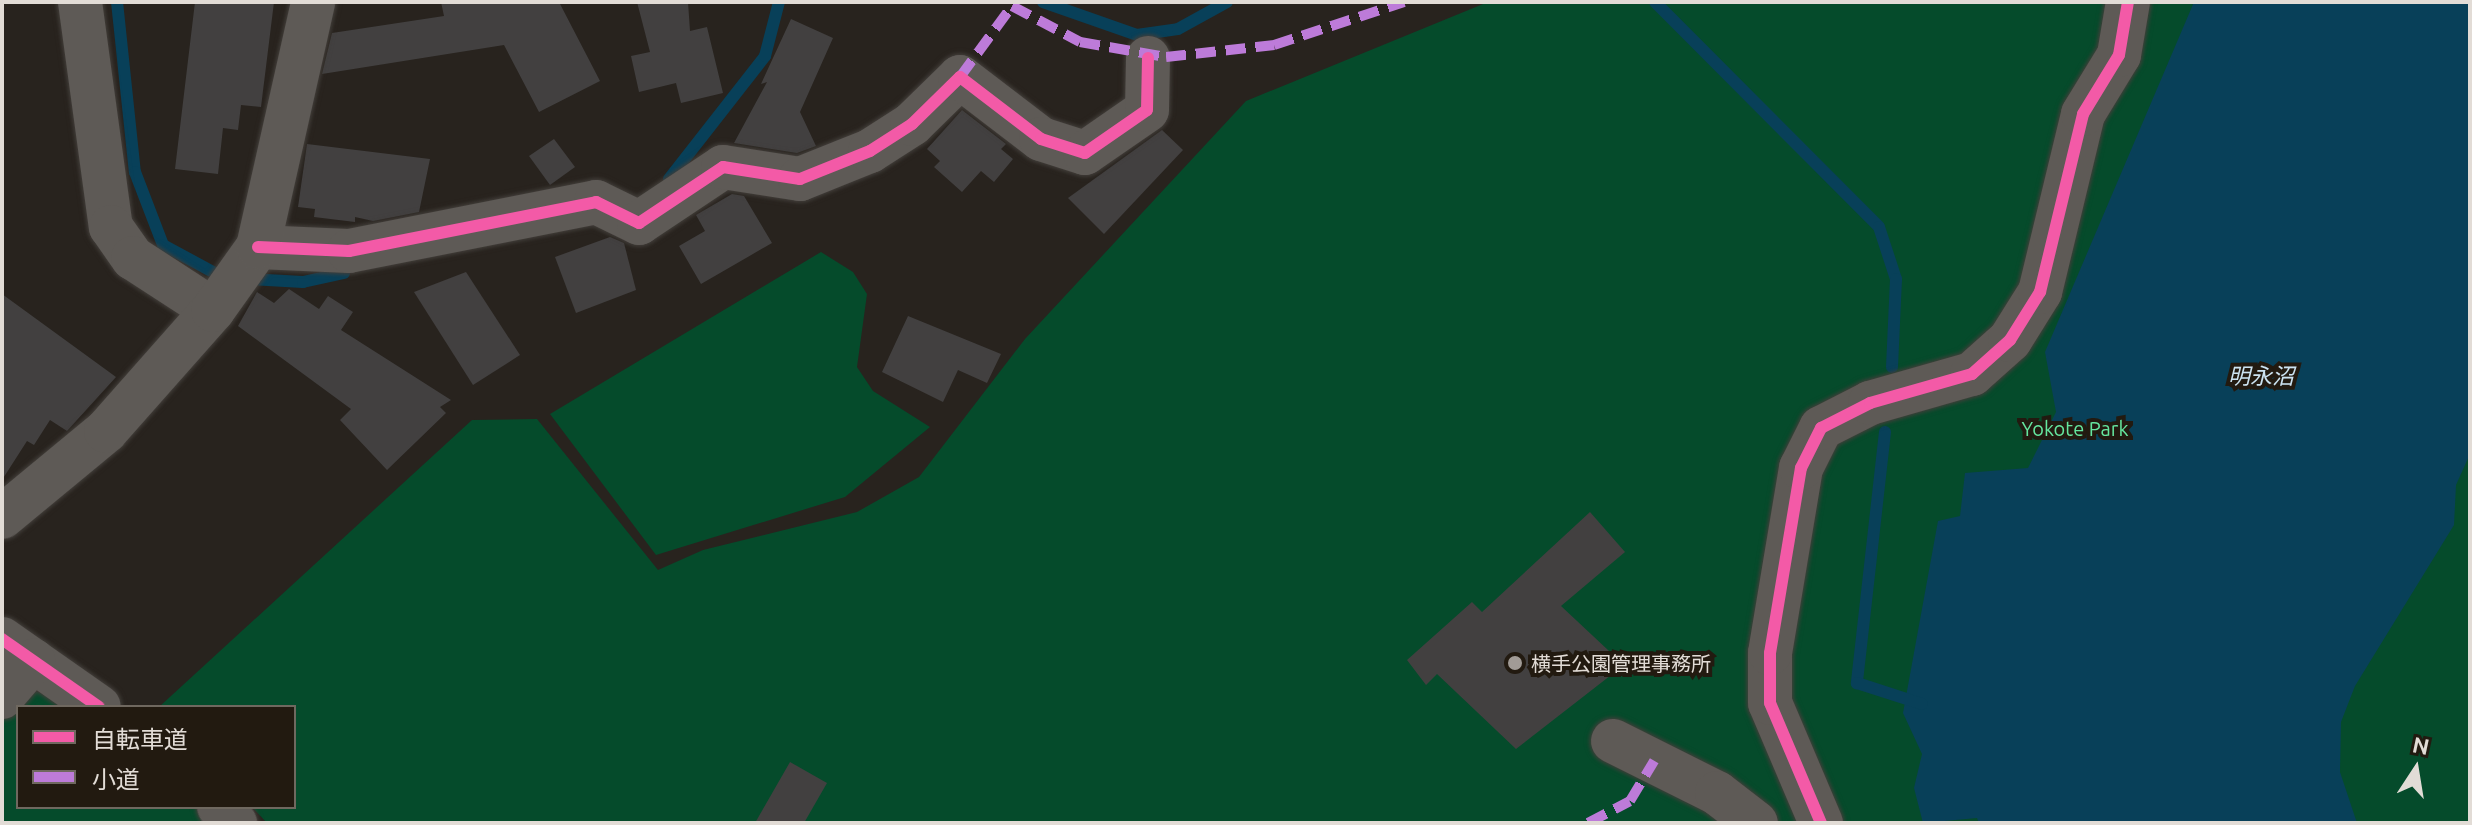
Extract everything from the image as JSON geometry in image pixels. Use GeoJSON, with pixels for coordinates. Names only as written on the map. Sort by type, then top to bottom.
{"type":"FeatureCollection","features":[{"type":"Feature","properties":{"kind":"street"},"geometry":{"type":"LineString","coordinates":[[80,2],[111,227],[133,258],[236,278],[349,251],[596,202],[639,223],[723,167],[800,179],[870,151],[912,124],[960,77],[1041,139],[1085,153],[1147,110],[1148,58]]}},
{"type":"Feature","properties":{"kind":"street"},"geometry":{"type":"LineString","coordinates":[[2,517],[106,431],[236,278],[313,2]]}},
{"type":"Feature","properties":{"kind":"street"},"geometry":{"type":"LineString","coordinates":[[1821,823],[1770,703],[1770,653],[1801,468],[1821,428],[1870,403],[1972,374],[2010,340],[2040,292],[2083,114],[2119,55],[2128,2]]}},
{"type":"Feature","properties":{"kind":"street"},"geometry":{"type":"LineString","coordinates":[[2,697],[17,650],[96,705]]}},
{"type":"Feature","properties":{"kind":"street"},"geometry":{"type":"LineString","coordinates":[[1613,741],[1717,793],[1756,823]]}},
{"type":"Feature","properties":{"kind":"green space","name":"Yokote Park"},"geometry":{"type":"Polygon","coordinates":[[[1488,2],[2470,2],[2470,823],[267,823],[254,809],[296,809],[296,705],[161,705],[472,420],[537,419],[658,570],[703,550],[857,512],[919,477],[1025,339],[1246,101],[1488,2]]]}},
{"type":"Feature","properties":{"kind":"green space"},"geometry":{"type":"Polygon","coordinates":[[[821,252],[853,272],[867,294],[857,367],[873,391],[930,427],[845,497],[656,555],[550,414],[821,252]]]}},
{"type":"Feature","properties":{"kind":"green space"},"geometry":{"type":"Polygon","coordinates":[[[2,675],[66,705],[16,705],[16,809],[208,809],[220,823],[2,823],[2,675]]]}},
{"type":"Feature","properties":{"kind":"water","name":"明永沼"},"geometry":{"type":"Polygon","coordinates":[[[2194,2],[2470,2],[2470,454],[2456,485],[2454,525],[2355,686],[2341,722],[2340,772],[2357,823],[1979,823],[1977,818],[1923,823],[1914,788],[1922,754],[1903,713],[1938,521],[1960,516],[1965,473],[2028,468],[2056,412],[2045,352],[2194,2]]]}},
{"type":"Feature","properties":{"kind":"building"},"geometry":{"type":"Polygon","coordinates":[[[195,2],[274,2],[261,107],[241,105],[238,130],[223,128],[218,174],[175,169],[195,2]]]}},
{"type":"Feature","properties":{"kind":"building"},"geometry":{"type":"Polygon","coordinates":[[[441,2],[559,2],[600,81],[539,112],[504,45],[322,74],[332,33],[444,16],[441,2]]]}},
{"type":"Feature","properties":{"kind":"building"},"geometry":{"type":"Polygon","coordinates":[[[637,2],[688,2],[690,31],[707,27],[723,93],[681,103],[676,83],[639,92],[631,56],[650,52],[637,2]]]}},
{"type":"Feature","properties":{"kind":"building"},"geometry":{"type":"Polygon","coordinates":[[[791,19],[833,38],[800,112],[816,146],[797,153],[734,143],[767,82],[761,84],[791,19]]]}},
{"type":"Feature","properties":{"kind":"building"},"geometry":{"type":"Polygon","coordinates":[[[962,110],[1006,144],[1001,149],[1013,159],[994,182],[981,171],[962,192],[934,167],[940,161],[927,149],[962,110]]]}},
{"type":"Feature","properties":{"kind":"building"},"geometry":{"type":"Polygon","coordinates":[[[1162,130],[1183,150],[1104,234],[1068,198],[1162,130]]]}},
{"type":"Feature","properties":{"kind":"building"},"geometry":{"type":"Polygon","coordinates":[[[554,139],[575,167],[550,185],[529,156],[554,139]]]}},
{"type":"Feature","properties":{"kind":"building"},"geometry":{"type":"Polygon","coordinates":[[[307,144],[430,159],[419,212],[373,221],[355,217],[355,222],[314,217],[315,209],[298,207],[307,144]]]}},
{"type":"Feature","properties":{"kind":"building"},"geometry":{"type":"Polygon","coordinates":[[[732,194],[744,196],[772,243],[701,284],[679,246],[705,231],[696,215],[732,194]]]}},
{"type":"Feature","properties":{"kind":"building"},"geometry":{"type":"Polygon","coordinates":[[[610,237],[624,243],[636,290],[576,313],[555,257],[610,237]]]}},
{"type":"Feature","properties":{"kind":"building"},"geometry":{"type":"Polygon","coordinates":[[[466,272],[520,355],[473,385],[414,292],[466,272]]]}},
{"type":"Feature","properties":{"kind":"building"},"geometry":{"type":"Polygon","coordinates":[[[289,289],[319,309],[328,296],[353,312],[341,330],[451,400],[440,407],[446,413],[387,470],[340,420],[351,409],[238,326],[257,292],[274,303],[289,289]]]}},
{"type":"Feature","properties":{"kind":"building"},"geometry":{"type":"Polygon","coordinates":[[[2,294],[116,377],[67,431],[50,420],[34,445],[27,441],[2,480],[2,294]]]}},
{"type":"Feature","properties":{"kind":"building"},"geometry":{"type":"Polygon","coordinates":[[[908,316],[1001,354],[987,383],[958,370],[943,402],[882,372],[908,316]]]}},
{"type":"Feature","properties":{"kind":"building","name":"横手公園管理事務所"},"geometry":{"type":"Polygon","coordinates":[[[1590,512],[1625,552],[1561,606],[1624,665],[1516,749],[1437,674],[1426,685],[1407,660],[1472,602],[1482,612],[1590,512]]]}},
{"type":"Feature","properties":{"kind":"building"},"geometry":{"type":"Polygon","coordinates":[[[790,762],[827,783],[804,823],[755,823],[790,762]]]}},
{"type":"Feature","properties":{"kind":"waterway"},"geometry":{"type":"LineString","coordinates":[[117,2],[135,172],[163,245],[226,279]]}},
{"type":"Feature","properties":{"kind":"waterway"},"geometry":{"type":"LineString","coordinates":[[669,179],[765,56],[779,2]]}},
{"type":"Feature","properties":{"kind":"waterway"},"geometry":{"type":"LineString","coordinates":[[1043,2],[1137,35],[1178,29],[1227,2]]}},
{"type":"Feature","properties":{"kind":"waterway"},"geometry":{"type":"LineString","coordinates":[[1655,2],[1879,227],[1896,279],[1892,367]]}},
{"type":"Feature","properties":{"kind":"waterway"},"geometry":{"type":"LineString","coordinates":[[248,279],[303,282],[344,273]]}},
{"type":"Feature","properties":{"kind":"waterway"},"geometry":{"type":"LineString","coordinates":[[1885,432],[1857,683],[1922,704]]}},
{"type":"Feature","properties":{"kind":"marked path"},"geometry":{"type":"LineString","coordinates":[[960,77],[1012,6],[1080,42],[1166,57],[1274,45],[1404,2]]}},
{"type":"Feature","properties":{"kind":"marked path"},"geometry":{"type":"LineString","coordinates":[[1588,823],[1630,801],[1654,761]]}},
{"type":"Feature","properties":{"kind":"cycle path"},"geometry":{"type":"LineString","coordinates":[[1821,823],[1770,703],[1770,653],[1801,468],[1821,428],[1870,403],[1972,374],[2010,340],[2040,292],[2083,114],[2119,55],[2128,2]]}},
{"type":"Feature","properties":{"kind":"cycle path"},"geometry":{"type":"LineString","coordinates":[[258,247],[349,251],[596,202],[639,223],[723,167],[800,179],[870,151],[912,124],[960,77],[1041,139],[1085,153],[1147,110],[1148,58]]}},
{"type":"Feature","properties":{"kind":"cycle path"},"geometry":{"type":"LineString","coordinates":[[2,639],[96,705]]}},
{"type":"Feature","properties":{"kind":"place","name":"横手公園管理事務所"},"geometry":{"type":"Point","coordinates":[1515,663]}}]}
